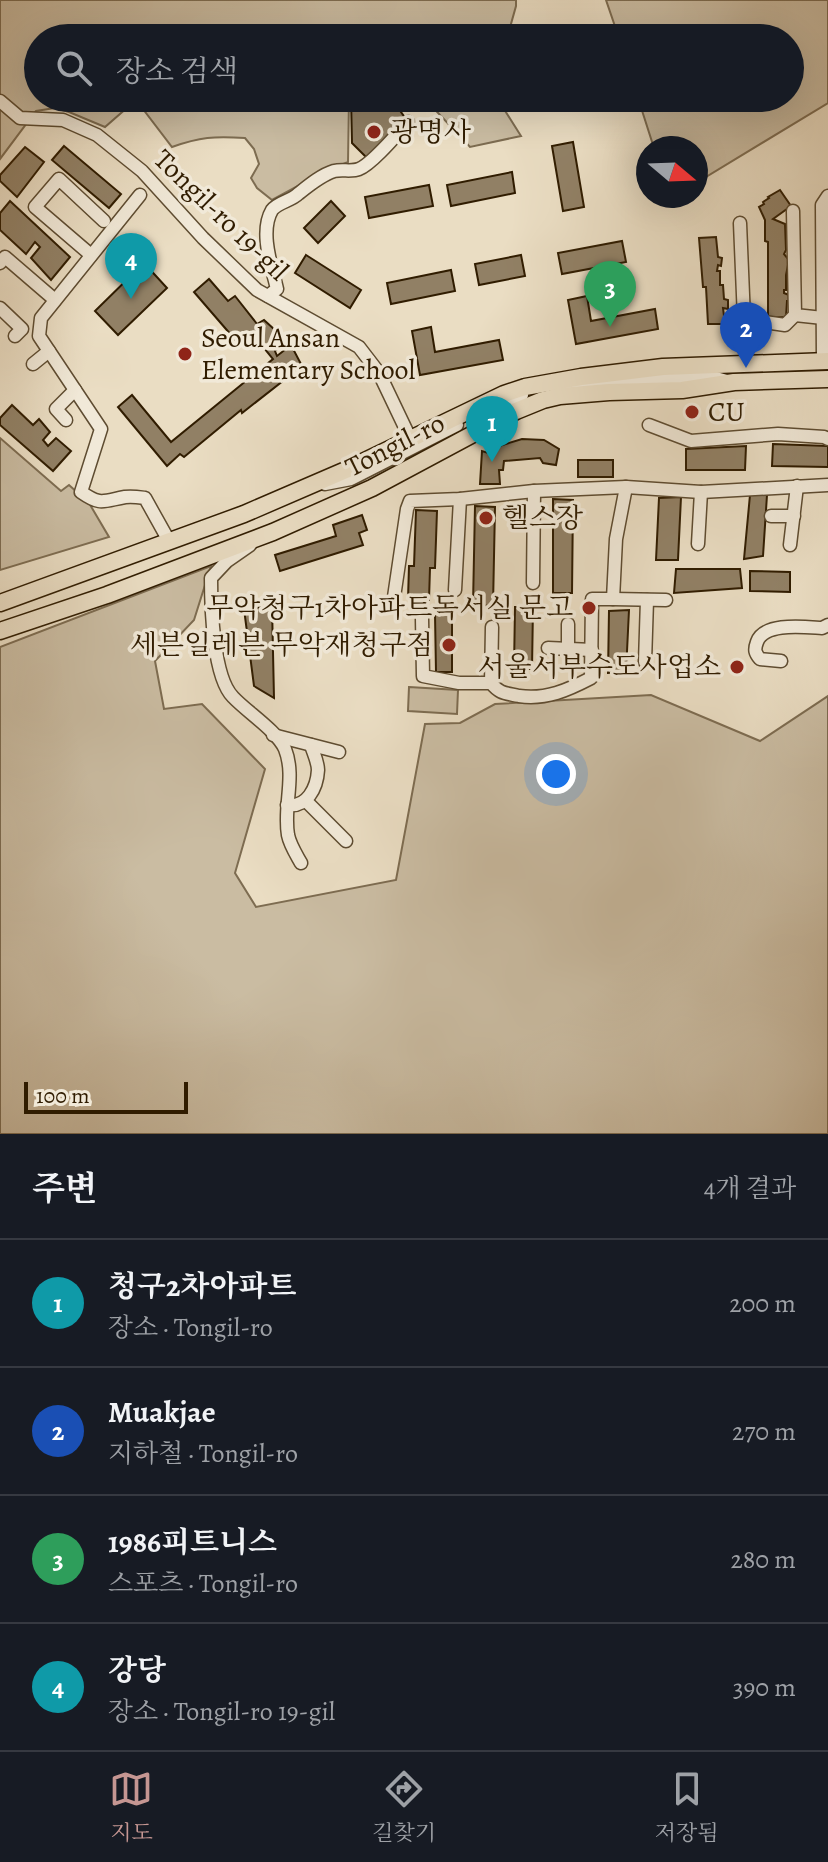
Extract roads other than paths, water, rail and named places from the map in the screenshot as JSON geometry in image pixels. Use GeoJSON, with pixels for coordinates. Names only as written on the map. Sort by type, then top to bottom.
{"type":"FeatureCollection","features":[{"type":"Feature","properties":{"kind":"main road","name":"Tongil-ro"},"geometry":{"type":"LineString","coordinates":[[0,631],[107,595],[273,532],[372,488],[516,411],[543,393],[581,377],[663,367],[826,361]]}},
{"type":"Feature","properties":{"kind":"main road"},"geometry":{"type":"LineString","coordinates":[[826,361],[826,379]]}},
{"type":"Feature","properties":{"kind":"main road","name":"Tongil-ro"},"geometry":{"type":"LineString","coordinates":[[0,603],[226,522],[525,387],[560,396],[682,390],[734,382],[826,379]]}},
{"type":"Feature","properties":{"kind":"street","name":"Tongil-ro 19-gil"},"geometry":{"type":"LineString","coordinates":[[0,101],[20,118],[63,120],[97,135],[142,171],[203,238],[257,290],[359,347],[379,373],[410,438]]}},
{"type":"Feature","properties":{"kind":"street"},"geometry":{"type":"LineString","coordinates":[[268,296],[277,289],[267,249],[267,227],[273,210],[303,188],[333,172],[359,169],[371,161],[408,122]]}},
{"type":"Feature","properties":{"kind":"street"},"geometry":{"type":"LineString","coordinates":[[91,255],[35,207],[59,179],[104,221]]}},
{"type":"Feature","properties":{"kind":"street"},"geometry":{"type":"LineString","coordinates":[[140,195],[41,318],[39,336],[101,429],[81,492],[105,502],[129,496],[145,498],[169,541]]}},
{"type":"Feature","properties":{"kind":"street"},"geometry":{"type":"LineString","coordinates":[[826,361],[822,205],[828,196]]}},
{"type":"Feature","properties":{"kind":"street"},"geometry":{"type":"LineString","coordinates":[[740,223],[744,319],[785,325],[795,315],[793,211]]}},
{"type":"Feature","properties":{"kind":"street"},"geometry":{"type":"LineString","coordinates":[[0,263],[5,257],[55,300]]}},
{"type":"Feature","properties":{"kind":"street"},"geometry":{"type":"LineString","coordinates":[[0,308],[22,329],[15,336]]}},
{"type":"Feature","properties":{"kind":"street"},"geometry":{"type":"LineString","coordinates":[[795,315],[823,318]]}},
{"type":"Feature","properties":{"kind":"street"},"geometry":{"type":"LineString","coordinates":[[33,364],[49,351]]}},
{"type":"Feature","properties":{"kind":"street"},"geometry":{"type":"LineString","coordinates":[[66,420],[56,409],[75,390]]}},
{"type":"Feature","properties":{"kind":"street"},"geometry":{"type":"LineString","coordinates":[[298,490],[351,479],[470,418],[543,393]]}},
{"type":"Feature","properties":{"kind":"street"},"geometry":{"type":"LineString","coordinates":[[649,425],[691,441],[778,434],[828,439]]}},
{"type":"Feature","properties":{"kind":"street"},"geometry":{"type":"LineString","coordinates":[[394,597],[410,501],[626,487],[701,492],[828,485]]}},
{"type":"Feature","properties":{"kind":"street"},"geometry":{"type":"LineString","coordinates":[[790,545],[797,486]]}},
{"type":"Feature","properties":{"kind":"street"},"geometry":{"type":"LineString","coordinates":[[613,599],[616,539],[626,487]]}},
{"type":"Feature","properties":{"kind":"street"},"geometry":{"type":"LineString","coordinates":[[533,583],[534,491]]}},
{"type":"Feature","properties":{"kind":"street"},"geometry":{"type":"LineString","coordinates":[[698,544],[701,492]]}},
{"type":"Feature","properties":{"kind":"street"},"geometry":{"type":"LineString","coordinates":[[301,863],[288,833],[290,772],[284,747],[231,696],[220,672],[211,578],[227,561],[253,544],[354,504],[352,497]]}},
{"type":"Feature","properties":{"kind":"street"},"geometry":{"type":"LineString","coordinates":[[455,590],[460,499]]}},
{"type":"Feature","properties":{"kind":"street"},"geometry":{"type":"LineString","coordinates":[[771,516],[794,516]]}},
{"type":"Feature","properties":{"kind":"street"},"geometry":{"type":"LineString","coordinates":[[492,627],[491,683],[499,692],[534,698],[565,692],[591,678],[592,599],[666,600]]}},
{"type":"Feature","properties":{"kind":"street"},"geometry":{"type":"LineString","coordinates":[[645,662],[647,600]]}},
{"type":"Feature","properties":{"kind":"street"},"geometry":{"type":"LineString","coordinates":[[422,618],[423,676],[459,683],[491,683]]}},
{"type":"Feature","properties":{"kind":"street"},"geometry":{"type":"LineString","coordinates":[[568,624],[568,649]]}},
{"type":"Feature","properties":{"kind":"street"},"geometry":{"type":"LineString","coordinates":[[781,661],[760,659],[756,655],[758,637],[768,629],[822,628],[828,625]]}},
{"type":"Feature","properties":{"kind":"street"},"geometry":{"type":"LineString","coordinates":[[548,648],[592,650]]}},
{"type":"Feature","properties":{"kind":"street"},"geometry":{"type":"LineString","coordinates":[[273,735],[339,752]]}},
{"type":"Feature","properties":{"kind":"street"},"geometry":{"type":"LineString","coordinates":[[287,805],[296,806],[306,801],[313,788],[318,768],[311,745]]}},
{"type":"Feature","properties":{"kind":"street"},"geometry":{"type":"LineString","coordinates":[[306,801],[346,841]]}},
{"type":"Feature","properties":{"kind":"place","name":"광명사"},"geometry":{"type":"Point","coordinates":[374,132]}},
{"type":"Feature","properties":{"kind":"place","name":"강당"},"geometry":{"type":"Point","coordinates":[131,299]}},
{"type":"Feature","properties":{"kind":"place","name":"1986피트니스"},"geometry":{"type":"Point","coordinates":[610,327]}},
{"type":"Feature","properties":{"kind":"place","name":"Seoul Ansan Elementary School"},"geometry":{"type":"Point","coordinates":[185,354]}},
{"type":"Feature","properties":{"kind":"place","name":"Muakjae"},"geometry":{"type":"Point","coordinates":[746,368]}},
{"type":"Feature","properties":{"kind":"place","name":"CU"},"geometry":{"type":"Point","coordinates":[692,412]}},
{"type":"Feature","properties":{"kind":"place","name":"청구2차아파트"},"geometry":{"type":"Point","coordinates":[492,462]}},
{"type":"Feature","properties":{"kind":"place","name":"헬스장"},"geometry":{"type":"Point","coordinates":[486,518]}},
{"type":"Feature","properties":{"kind":"place","name":"무악청구1차아파트독서실 문고"},"geometry":{"type":"Point","coordinates":[589,608]}},
{"type":"Feature","properties":{"kind":"place","name":"세븐일레븐 무악재청구점"},"geometry":{"type":"Point","coordinates":[449,645]}},
{"type":"Feature","properties":{"kind":"place","name":"서울서부수도사업소"},"geometry":{"type":"Point","coordinates":[737,667]}}]}
